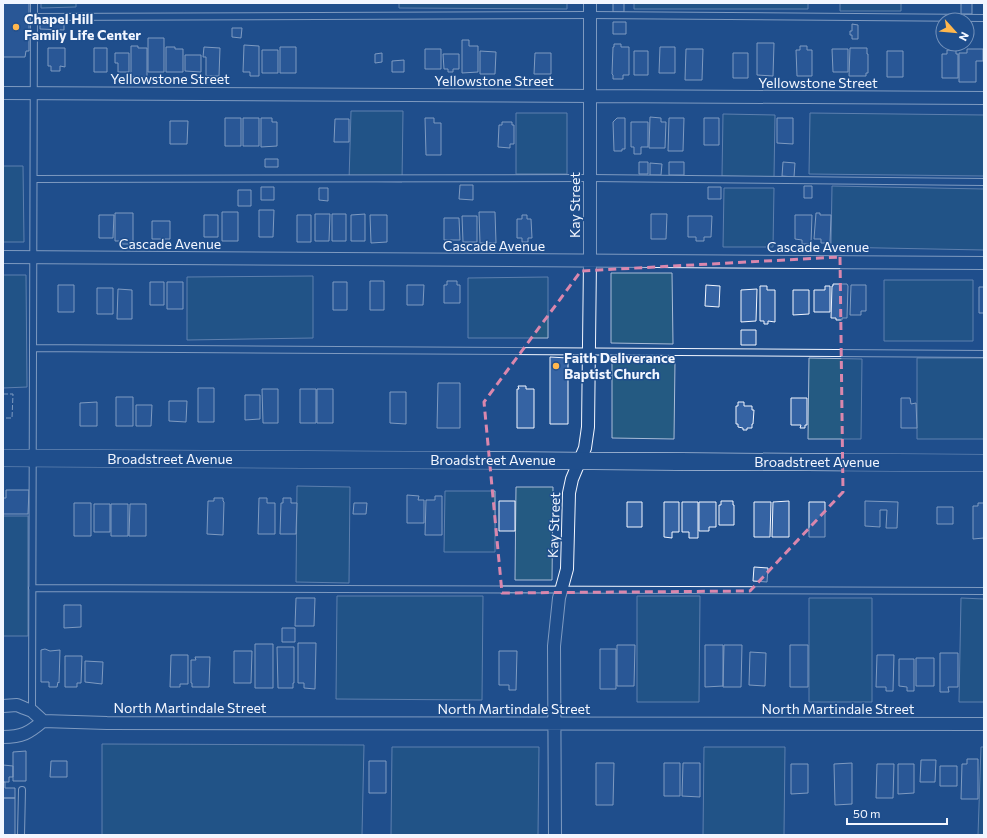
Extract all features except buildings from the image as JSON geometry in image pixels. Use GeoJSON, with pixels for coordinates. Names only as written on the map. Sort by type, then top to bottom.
{"type":"FeatureCollection","features":[{"type":"Feature","properties":{"kind":"street","name":"Kay Street"},"geometry":{"type":"LineString","coordinates":[[555,835],[554,646],[559,598],[567,559],[568,493],[572,479],[581,461],[585,448],[588,427],[590,261],[590,9]]}},
{"type":"Feature","properties":{"kind":"street","name":"Yellowstone Street"},"geometry":{"type":"LineString","coordinates":[[3,93],[984,98]]}},
{"type":"Feature","properties":{"kind":"street","name":"Cascade Avenue"},"geometry":{"type":"LineString","coordinates":[[3,258],[984,263]]}},
{"type":"Feature","properties":{"kind":"street","name":"Broadstreet Avenue"},"geometry":{"type":"LineString","coordinates":[[3,458],[984,463]]}},
{"type":"Feature","properties":{"kind":"street"},"geometry":{"type":"LineString","coordinates":[[3,706],[17,706],[32,711],[43,721],[24,735],[3,737]]}},
{"type":"Feature","properties":{"kind":"street","name":"North Martindale Street"},"geometry":{"type":"LineString","coordinates":[[43,721],[107,723],[984,724]]}},
{"type":"Feature","properties":{"kind":"lane"},"geometry":{"type":"LineString","coordinates":[[32,711],[35,93],[34,3]]}},
{"type":"Feature","properties":{"kind":"lane"},"geometry":{"type":"LineString","coordinates":[[34,17],[590,9],[984,18]]}},
{"type":"Feature","properties":{"kind":"lane"},"geometry":{"type":"LineString","coordinates":[[34,179],[590,178],[984,182]]}},
{"type":"Feature","properties":{"kind":"lane"},"geometry":{"type":"LineString","coordinates":[[34,348],[984,354]]}},
{"type":"Feature","properties":{"kind":"lane"},"geometry":{"type":"LineString","coordinates":[[32,588],[984,591]]}},
{"type":"Feature","properties":{"kind":"lane"},"geometry":{"type":"LineString","coordinates":[[22,790],[22,835]]}},
{"type":"Feature","properties":{"kind":"highlighted area"},"geometry":{"type":"Polygon","coordinates":[[[840,257],[843,492],[750,591],[502,593],[484,402],[581,271],[840,257]]]}},
{"type":"Feature","properties":{"kind":"shaded area"},"geometry":{"type":"Polygon","coordinates":[[[41,3],[76,3],[76,7],[41,8],[41,3]]]}},
{"type":"Feature","properties":{"kind":"shaded area"},"geometry":{"type":"Polygon","coordinates":[[[399,3],[567,3],[567,9],[399,8],[399,3]]]}},
{"type":"Feature","properties":{"kind":"shaded area"},"geometry":{"type":"Polygon","coordinates":[[[634,3],[808,3],[808,9],[634,9],[634,3]]]}},
{"type":"Feature","properties":{"kind":"shaded area"},"geometry":{"type":"Polygon","coordinates":[[[840,3],[901,3],[901,11],[840,11],[840,3]]]}},
{"type":"Feature","properties":{"kind":"shaded area"},"geometry":{"type":"Polygon","coordinates":[[[351,111],[403,111],[402,182],[349,181],[351,111]]]}},
{"type":"Feature","properties":{"kind":"shaded area"},"geometry":{"type":"Polygon","coordinates":[[[516,113],[567,113],[567,174],[516,174],[516,113]]]}},
{"type":"Feature","properties":{"kind":"shaded area"},"geometry":{"type":"Polygon","coordinates":[[[810,113],[984,115],[984,176],[809,174],[810,113]]]}},
{"type":"Feature","properties":{"kind":"shaded area"},"geometry":{"type":"Polygon","coordinates":[[[723,114],[775,115],[774,177],[722,176],[723,114]]]}},
{"type":"Feature","properties":{"kind":"shaded area"},"geometry":{"type":"Polygon","coordinates":[[[3,166],[23,166],[24,242],[3,242],[3,166]]]}},
{"type":"Feature","properties":{"kind":"shaded area"},"geometry":{"type":"Polygon","coordinates":[[[832,186],[984,189],[984,250],[831,247],[832,186]]]}},
{"type":"Feature","properties":{"kind":"shaded area"},"geometry":{"type":"Polygon","coordinates":[[[724,188],[774,188],[773,247],[723,247],[724,188]]]}},
{"type":"Feature","properties":{"kind":"shaded area"},"geometry":{"type":"Polygon","coordinates":[[[611,273],[672,273],[673,344],[611,343],[611,273]]]}},
{"type":"Feature","properties":{"kind":"shaded area"},"geometry":{"type":"Polygon","coordinates":[[[3,275],[26,275],[27,387],[3,388],[3,275]]]}},
{"type":"Feature","properties":{"kind":"shaded area"},"geometry":{"type":"Polygon","coordinates":[[[313,276],[313,338],[187,340],[187,277],[313,276]]]}},
{"type":"Feature","properties":{"kind":"shaded area"},"geometry":{"type":"Polygon","coordinates":[[[548,277],[548,338],[468,338],[468,278],[548,277]]]}},
{"type":"Feature","properties":{"kind":"shaded area"},"geometry":{"type":"Polygon","coordinates":[[[884,280],[973,280],[973,341],[884,341],[884,280]]]}},
{"type":"Feature","properties":{"kind":"shaded area"},"geometry":{"type":"Polygon","coordinates":[[[809,358],[862,359],[861,439],[808,439],[809,358]]]}},
{"type":"Feature","properties":{"kind":"shaded area"},"geometry":{"type":"Polygon","coordinates":[[[917,358],[984,358],[984,439],[917,439],[917,358]]]}},
{"type":"Feature","properties":{"kind":"shaded area"},"geometry":{"type":"Polygon","coordinates":[[[612,360],[675,361],[674,439],[612,438],[612,360]]]}},
{"type":"Feature","properties":{"kind":"shaded area"},"geometry":{"type":"Polygon","coordinates":[[[297,486],[350,487],[349,583],[296,582],[297,486]]]}},
{"type":"Feature","properties":{"kind":"shaded area"},"geometry":{"type":"Polygon","coordinates":[[[516,487],[553,487],[552,580],[515,580],[516,487]]]}},
{"type":"Feature","properties":{"kind":"shaded area"},"geometry":{"type":"Polygon","coordinates":[[[445,491],[495,491],[495,552],[444,552],[445,491]]]}},
{"type":"Feature","properties":{"kind":"shaded area"},"geometry":{"type":"Polygon","coordinates":[[[3,516],[28,516],[28,636],[3,636],[3,516]]]}},
{"type":"Feature","properties":{"kind":"shaded area"},"geometry":{"type":"Polygon","coordinates":[[[337,596],[483,596],[482,700],[336,699],[337,596]]]}},
{"type":"Feature","properties":{"kind":"shaded area"},"geometry":{"type":"Polygon","coordinates":[[[637,596],[700,596],[699,702],[637,702],[637,596]]]}},
{"type":"Feature","properties":{"kind":"shaded area"},"geometry":{"type":"Polygon","coordinates":[[[809,598],[872,598],[872,702],[809,702],[809,598]]]}},
{"type":"Feature","properties":{"kind":"shaded area"},"geometry":{"type":"Polygon","coordinates":[[[961,598],[984,599],[984,702],[959,702],[961,598]]]}},
{"type":"Feature","properties":{"kind":"shaded area"},"geometry":{"type":"Polygon","coordinates":[[[102,744],[364,745],[362,835],[102,835],[102,744]]]}},
{"type":"Feature","properties":{"kind":"shaded area"},"geometry":{"type":"Polygon","coordinates":[[[392,747],[539,747],[538,835],[391,835],[392,747]]]}},
{"type":"Feature","properties":{"kind":"shaded area"},"geometry":{"type":"Polygon","coordinates":[[[704,747],[785,747],[784,835],[703,835],[704,747]]]}},
{"type":"Feature","properties":{"kind":"shaded area"},"geometry":{"type":"Polygon","coordinates":[[[981,747],[984,747],[984,835],[978,835],[981,747]]]}},
{"type":"Feature","properties":{"kind":"fence"},"geometry":{"type":"LineString","coordinates":[[3,394],[13,394],[12,418],[3,418]]}},
{"type":"Feature","properties":{"kind":"place","name":"Chapel Hill Family Life Center"},"geometry":{"type":"Point","coordinates":[16,27]}},
{"type":"Feature","properties":{"kind":"place","name":"Faith Deliverance Baptist Church"},"geometry":{"type":"Point","coordinates":[556,366]}}]}
